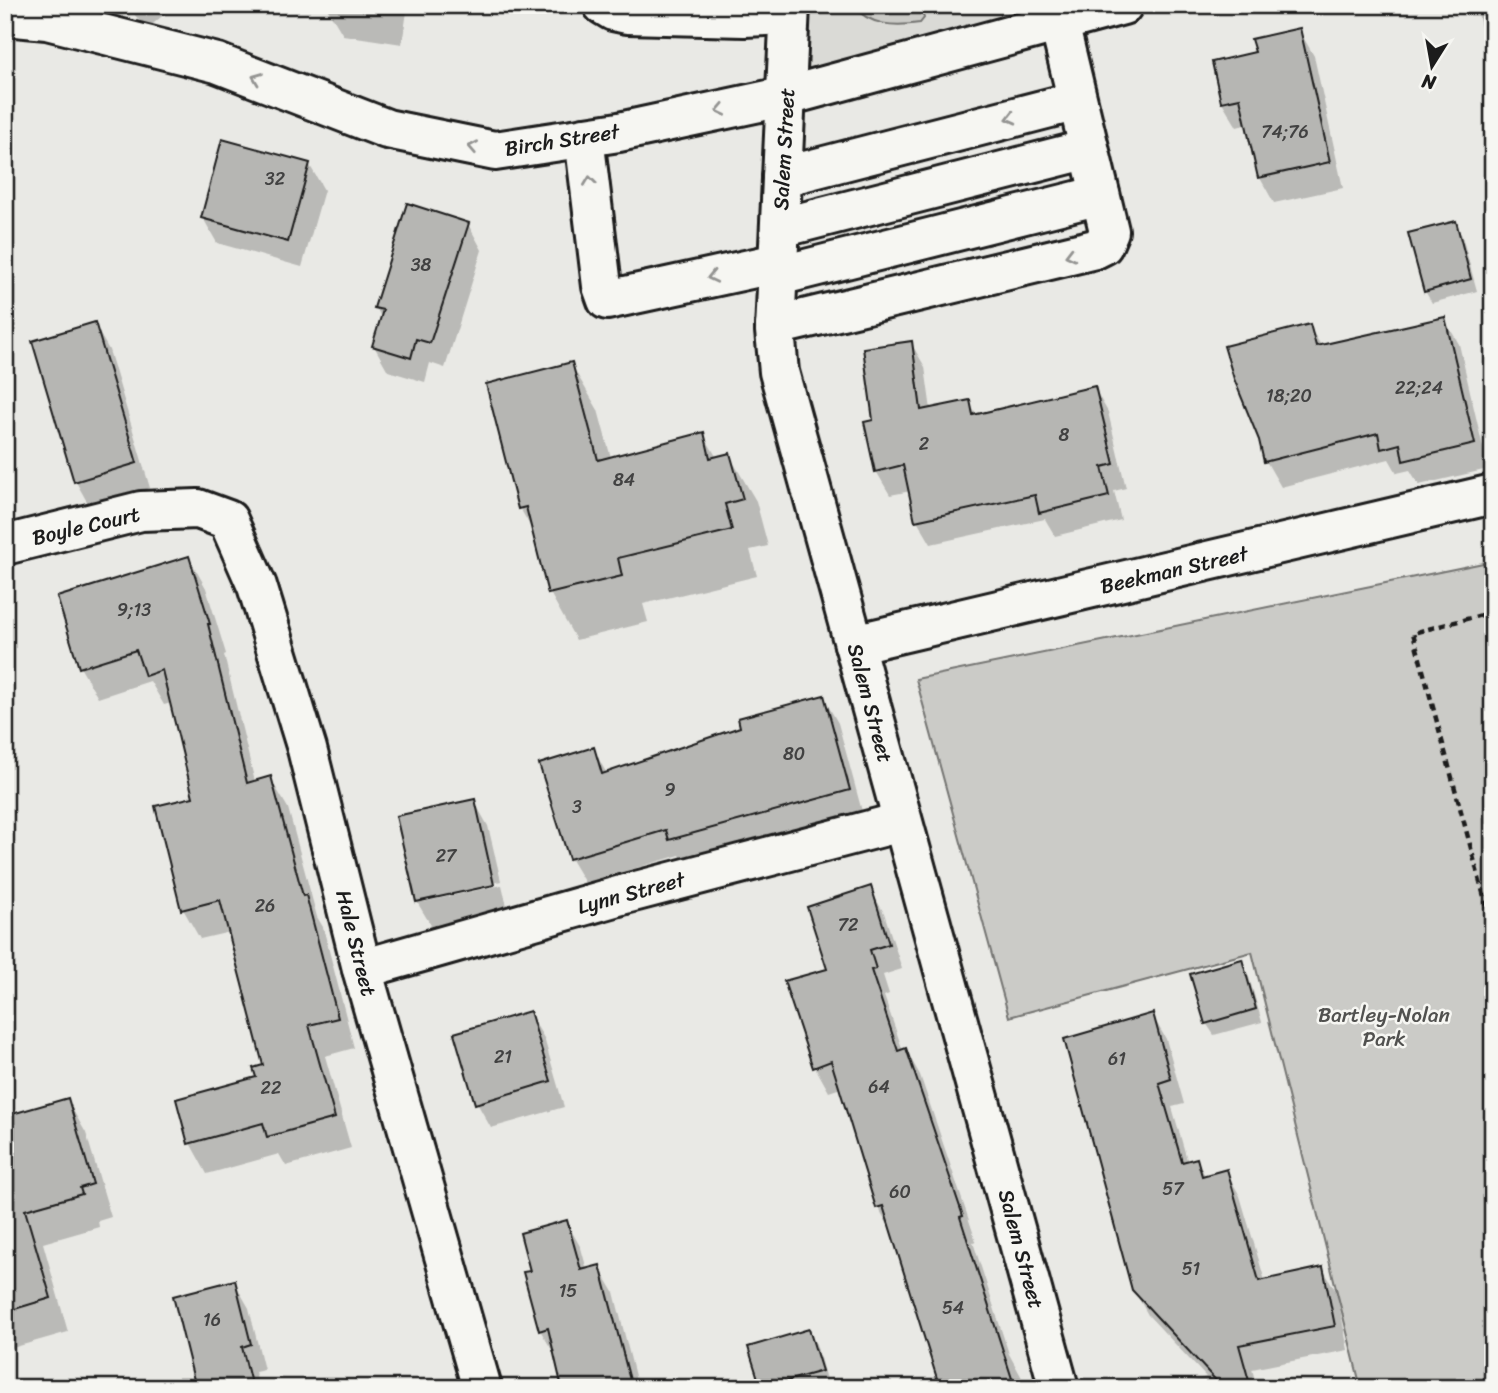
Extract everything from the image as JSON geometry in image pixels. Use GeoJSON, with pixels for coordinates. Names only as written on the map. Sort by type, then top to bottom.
{"type":"FeatureCollection","features":[{"type":"Feature","properties":{"kind":"street"},"geometry":{"type":"LineString","coordinates":[[603,5],[613,11],[627,14],[653,10],[744,17],[790,10]]}},
{"type":"Feature","properties":{"kind":"street","name":"Birch Street"},"geometry":{"type":"LineString","coordinates":[[5,16],[47,20],[217,63],[387,129],[495,151],[584,137],[787,96],[1123,5]]}},
{"type":"Feature","properties":{"kind":"street","name":"Salem Street"},"geometry":{"type":"LineString","coordinates":[[790,10],[779,254],[779,372],[1059,1388]]}},
{"type":"Feature","properties":{"kind":"street"},"geometry":{"type":"LineString","coordinates":[[1059,23],[1092,160]]}},
{"type":"Feature","properties":{"kind":"street"},"geometry":{"type":"LineString","coordinates":[[584,137],[602,286],[607,300],[779,254],[1092,160]]}},
{"type":"Feature","properties":{"kind":"street"},"geometry":{"type":"LineString","coordinates":[[779,254],[1092,160]]}},
{"type":"Feature","properties":{"kind":"street"},"geometry":{"type":"LineString","coordinates":[[779,254],[1092,160]]}},
{"type":"Feature","properties":{"kind":"street","name":"Beekman Street"},"geometry":{"type":"LineString","coordinates":[[854,644],[1493,494]]}},
{"type":"Feature","properties":{"kind":"street","name":"Boyle Court"},"geometry":{"type":"LineString","coordinates":[[5,545],[141,511],[198,509],[209,513]]}},
{"type":"Feature","properties":{"kind":"street","name":"Hale Street"},"geometry":{"type":"LineString","coordinates":[[209,513],[228,520],[257,586],[307,749],[362,969],[482,1388]]}},
{"type":"Feature","properties":{"kind":"street","name":"Lynn Street"},"geometry":{"type":"LineString","coordinates":[[362,969],[625,894],[901,822]]}},
{"type":"Feature","properties":{"kind":"path"},"geometry":{"type":"LineString","coordinates":[[1493,612],[1413,633],[1493,930]]}},
{"type":"Feature","properties":{"kind":"shaded area"},"geometry":{"type":"Polygon","coordinates":[[[790,5],[1123,5],[787,96],[790,5]]]}},
{"type":"Feature","properties":{"kind":"green space"},"geometry":{"type":"Polygon","coordinates":[[[852,5],[919,5],[924,18],[920,23],[883,23],[867,17],[852,5]]]}},
{"type":"Feature","properties":{"kind":"green space","name":"Bartley-Nolan Park"},"geometry":{"type":"Polygon","coordinates":[[[1493,561],[1493,1388],[1361,1388],[1252,952],[1009,1017],[916,679],[1493,561]]]}},
{"type":"Feature","properties":{"kind":"building"},"geometry":{"type":"Polygon","coordinates":[[[1300,28],[1330,162],[1258,178],[1240,98],[1221,102],[1212,62],[1255,52],[1251,39],[1300,28]]]}},
{"type":"Feature","properties":{"kind":"building"},"geometry":{"type":"Polygon","coordinates":[[[222,139],[310,163],[288,242],[201,218],[222,139]]]}},
{"type":"Feature","properties":{"kind":"building"},"geometry":{"type":"Polygon","coordinates":[[[407,203],[469,223],[430,343],[416,339],[411,358],[372,346],[383,310],[374,308],[407,203]]]}},
{"type":"Feature","properties":{"kind":"building"},"geometry":{"type":"Polygon","coordinates":[[[1456,221],[1471,279],[1424,292],[1408,233],[1456,221]]]}},
{"type":"Feature","properties":{"kind":"building"},"geometry":{"type":"Polygon","coordinates":[[[1445,317],[1475,444],[1403,461],[1400,444],[1381,449],[1378,433],[1264,462],[1259,440],[1234,379],[1224,346],[1310,324],[1316,346],[1445,317]]]}},
{"type":"Feature","properties":{"kind":"building"},"geometry":{"type":"Polygon","coordinates":[[[95,322],[137,463],[74,482],[32,341],[95,322]]]}},
{"type":"Feature","properties":{"kind":"building"},"geometry":{"type":"Polygon","coordinates":[[[912,341],[921,410],[970,400],[973,415],[1095,386],[1114,464],[1102,467],[1109,496],[1039,513],[1035,495],[915,521],[903,465],[875,472],[864,422],[873,420],[863,348],[912,341]]]}},
{"type":"Feature","properties":{"kind":"building"},"geometry":{"type":"Polygon","coordinates":[[[572,362],[598,460],[704,432],[710,458],[730,453],[743,499],[725,504],[732,530],[618,558],[622,576],[548,594],[526,507],[518,509],[486,384],[572,362]]]}},
{"type":"Feature","properties":{"kind":"building"},"geometry":{"type":"Polygon","coordinates":[[[189,556],[210,624],[247,783],[271,776],[338,1018],[309,1025],[335,1118],[267,1137],[263,1123],[188,1144],[176,1099],[256,1077],[253,1068],[263,1065],[220,900],[181,910],[155,806],[193,797],[162,670],[145,676],[136,650],[79,668],[57,597],[189,556]]]}},
{"type":"Feature","properties":{"kind":"building"},"geometry":{"type":"Polygon","coordinates":[[[824,695],[850,790],[669,840],[666,830],[569,859],[539,764],[594,747],[602,774],[740,727],[738,718],[824,695]]]}},
{"type":"Feature","properties":{"kind":"building"},"geometry":{"type":"Polygon","coordinates":[[[475,799],[494,885],[416,902],[396,816],[475,799]]]}},
{"type":"Feature","properties":{"kind":"building"},"geometry":{"type":"Polygon","coordinates":[[[871,886],[889,944],[870,950],[876,969],[871,970],[898,1051],[906,1048],[963,1216],[960,1217],[1015,1388],[940,1388],[883,1206],[876,1208],[831,1061],[813,1068],[784,981],[827,969],[807,907],[871,886]]]}},
{"type":"Feature","properties":{"kind":"building"},"geometry":{"type":"Polygon","coordinates":[[[1242,959],[1256,1009],[1205,1024],[1190,974],[1242,959]]]}},
{"type":"Feature","properties":{"kind":"building"},"geometry":{"type":"Polygon","coordinates":[[[530,1011],[551,1081],[475,1104],[454,1033],[530,1011]]]}},
{"type":"Feature","properties":{"kind":"building"},"geometry":{"type":"Polygon","coordinates":[[[1153,1013],[1171,1079],[1159,1083],[1182,1162],[1197,1158],[1202,1176],[1227,1169],[1259,1281],[1323,1267],[1335,1326],[1239,1345],[1251,1388],[1223,1388],[1132,1290],[1064,1039],[1153,1013]]]}},
{"type":"Feature","properties":{"kind":"building"},"geometry":{"type":"Polygon","coordinates":[[[68,1098],[93,1184],[80,1188],[82,1194],[25,1210],[51,1298],[5,1312],[5,1116],[68,1098]]]}},
{"type":"Feature","properties":{"kind":"building"},"geometry":{"type":"Polygon","coordinates":[[[567,1220],[581,1270],[600,1265],[632,1388],[562,1388],[548,1328],[539,1331],[523,1272],[530,1271],[520,1233],[567,1220]]]}},
{"type":"Feature","properties":{"kind":"building"},"geometry":{"type":"Polygon","coordinates":[[[235,1280],[251,1344],[242,1347],[252,1388],[196,1388],[173,1296],[235,1280]]]}},
{"type":"Feature","properties":{"kind":"building"},"geometry":{"type":"Polygon","coordinates":[[[809,1329],[822,1371],[761,1388],[748,1347],[809,1329]]]}}]}
